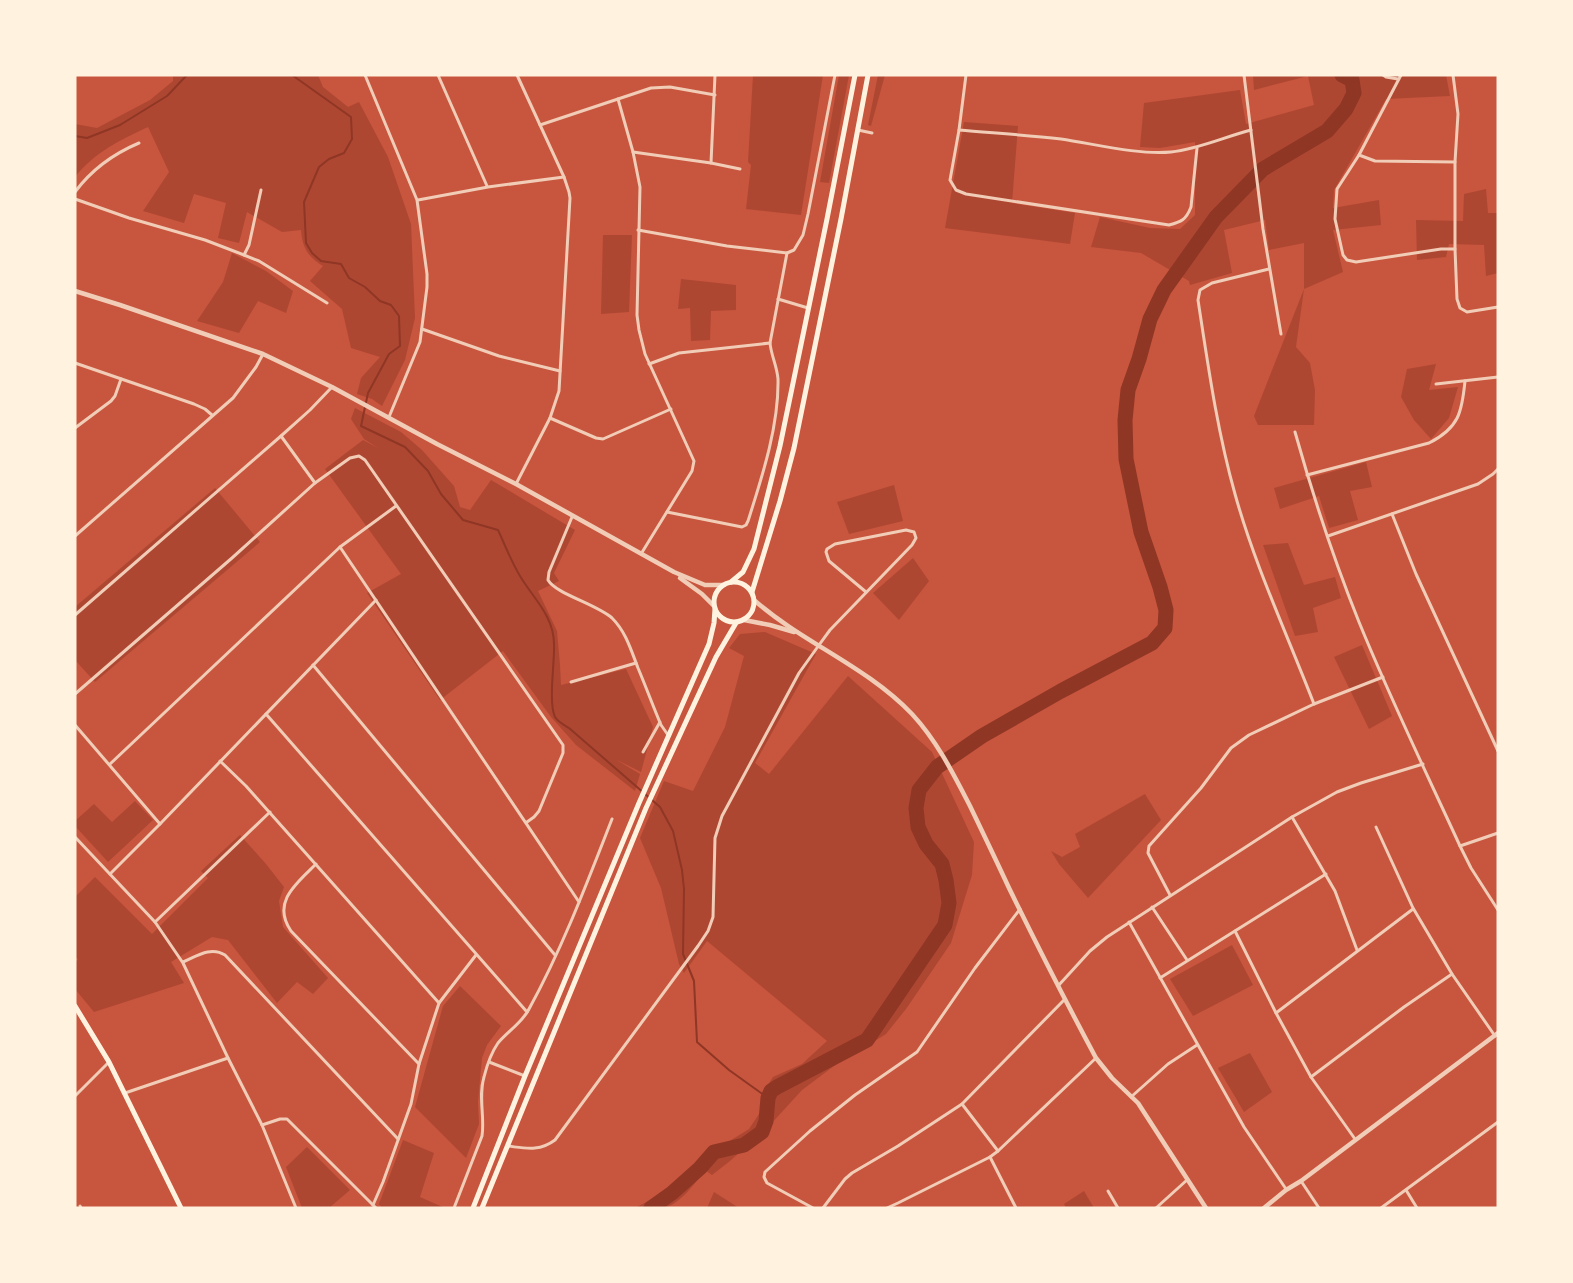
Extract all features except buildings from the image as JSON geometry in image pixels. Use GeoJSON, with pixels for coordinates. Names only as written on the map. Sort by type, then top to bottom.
{"type":"FeatureCollection","features":[{"type":"Feature","properties":{"kind":"main road"},"geometry":{"type":"LineString","coordinates":[[472,1208],[639,802],[709,645],[713,628],[715,594],[723,585],[731,582],[743,572],[754,549],[780,447],[855,75]]}},
{"type":"Feature","properties":{"kind":"main road"},"geometry":{"type":"LineString","coordinates":[[714,608],[723,620],[730,623],[744,620],[752,612],[754,600],[752,592],[794,448],[868,75]]}},
{"type":"Feature","properties":{"kind":"main road"},"geometry":{"type":"LineString","coordinates":[[731,582],[743,584],[752,592]]}},
{"type":"Feature","properties":{"kind":"main road"},"geometry":{"type":"LineString","coordinates":[[482,1208],[646,808],[716,657],[736,623]]}},
{"type":"Feature","properties":{"kind":"main road"},"geometry":{"type":"LineString","coordinates":[[75,1006],[109,1062],[181,1208]]}},
{"type":"Feature","properties":{"kind":"street"},"geometry":{"type":"LineString","coordinates":[[365,75],[417,200],[427,280],[418,348],[388,417]]}},
{"type":"Feature","properties":{"kind":"street"},"geometry":{"type":"LineString","coordinates":[[438,75],[488,187]]}},
{"type":"Feature","properties":{"kind":"street"},"geometry":{"type":"LineString","coordinates":[[516,484],[550,418],[558,395],[570,198],[564,177],[517,75]]}},
{"type":"Feature","properties":{"kind":"street"},"geometry":{"type":"LineString","coordinates":[[711,163],[715,75]]}},
{"type":"Feature","properties":{"kind":"street"},"geometry":{"type":"LineString","coordinates":[[638,230],[727,246],[790,252],[796,247],[804,229],[835,75]]}},
{"type":"Feature","properties":{"kind":"street"},"geometry":{"type":"LineString","coordinates":[[966,75],[950,180],[956,190],[966,194],[1169,225],[1179,223],[1188,216],[1197,148]]}},
{"type":"Feature","properties":{"kind":"street"},"geometry":{"type":"LineString","coordinates":[[1244,75],[1269,269],[1281,334]]}},
{"type":"Feature","properties":{"kind":"street"},"geometry":{"type":"LineString","coordinates":[[1383,75],[1399,77],[1395,89],[1359,155],[1337,189],[1335,219],[1343,255],[1347,260],[1356,262],[1441,249],[1455,249]]}},
{"type":"Feature","properties":{"kind":"street"},"geometry":{"type":"LineString","coordinates":[[1453,75],[1458,114],[1455,162],[1457,299],[1460,308],[1467,312],[1498,307]]}},
{"type":"Feature","properties":{"kind":"street"},"geometry":{"type":"LineString","coordinates":[[540,125],[644,90],[663,87],[715,95]]}},
{"type":"Feature","properties":{"kind":"street"},"geometry":{"type":"LineString","coordinates":[[618,99],[640,186],[638,322],[642,344],[649,364],[693,456],[694,464],[692,471],[641,554]]}},
{"type":"Feature","properties":{"kind":"street"},"geometry":{"type":"LineString","coordinates":[[858,130],[872,133]]}},
{"type":"Feature","properties":{"kind":"street"},"geometry":{"type":"LineString","coordinates":[[959,130],[1057,139],[1145,152],[1169,152],[1197,148],[1224,137],[1251,130]]}},
{"type":"Feature","properties":{"kind":"street"},"geometry":{"type":"LineString","coordinates":[[75,192],[101,164],[139,143]]}},
{"type":"Feature","properties":{"kind":"street"},"geometry":{"type":"LineString","coordinates":[[633,152],[711,163],[740,170]]}},
{"type":"Feature","properties":{"kind":"street"},"geometry":{"type":"LineString","coordinates":[[1359,155],[1375,161],[1455,162]]}},
{"type":"Feature","properties":{"kind":"street"},"geometry":{"type":"LineString","coordinates":[[417,200],[488,187],[564,177]]}},
{"type":"Feature","properties":{"kind":"street"},"geometry":{"type":"LineString","coordinates":[[244,255],[249,245],[261,190]]}},
{"type":"Feature","properties":{"kind":"street"},"geometry":{"type":"LineString","coordinates":[[75,199],[119,215],[205,240],[259,261],[327,303]]}},
{"type":"Feature","properties":{"kind":"street"},"geometry":{"type":"LineString","coordinates":[[667,512],[741,526],[747,524],[765,462],[775,410],[778,377],[770,343],[787,253]]}},
{"type":"Feature","properties":{"kind":"street"},"geometry":{"type":"LineString","coordinates":[[1269,269],[1212,283],[1200,290],[1198,300],[1213,401],[1235,495],[1254,552],[1314,704]]}},
{"type":"Feature","properties":{"kind":"street"},"geometry":{"type":"LineString","coordinates":[[75,291],[263,354],[332,387],[516,484],[674,572],[705,585],[723,585]]}},
{"type":"Feature","properties":{"kind":"street"},"geometry":{"type":"LineString","coordinates":[[778,299],[809,309]]}},
{"type":"Feature","properties":{"kind":"street"},"geometry":{"type":"LineString","coordinates":[[422,329],[499,356],[561,372]]}},
{"type":"Feature","properties":{"kind":"street"},"geometry":{"type":"LineString","coordinates":[[649,364],[679,352],[770,343]]}},
{"type":"Feature","properties":{"kind":"street"},"geometry":{"type":"LineString","coordinates":[[75,536],[225,405],[240,389],[263,354]]}},
{"type":"Feature","properties":{"kind":"street"},"geometry":{"type":"LineString","coordinates":[[75,363],[194,404],[212,415]]}},
{"type":"Feature","properties":{"kind":"street"},"geometry":{"type":"LineString","coordinates":[[1436,384],[1498,377]]}},
{"type":"Feature","properties":{"kind":"street"},"geometry":{"type":"LineString","coordinates":[[75,428],[113,399],[121,379]]}},
{"type":"Feature","properties":{"kind":"street"},"geometry":{"type":"LineString","coordinates":[[1307,475],[1429,443],[1443,436],[1455,423],[1462,405],[1465,381]]}},
{"type":"Feature","properties":{"kind":"street"},"geometry":{"type":"LineString","coordinates":[[75,615],[281,436],[332,387]]}},
{"type":"Feature","properties":{"kind":"street"},"geometry":{"type":"LineString","coordinates":[[550,418],[603,439],[671,409]]}},
{"type":"Feature","properties":{"kind":"street"},"geometry":{"type":"LineString","coordinates":[[1295,432],[1307,475],[1358,620],[1460,846],[1498,910]]}},
{"type":"Feature","properties":{"kind":"street"},"geometry":{"type":"LineString","coordinates":[[281,436],[315,483]]}},
{"type":"Feature","properties":{"kind":"street"},"geometry":{"type":"LineString","coordinates":[[75,694],[315,483],[350,458],[359,456],[365,460],[563,745],[562,756],[538,811],[527,822]]}},
{"type":"Feature","properties":{"kind":"street"},"geometry":{"type":"LineString","coordinates":[[1328,536],[1478,484],[1498,469]]}},
{"type":"Feature","properties":{"kind":"street"},"geometry":{"type":"LineString","coordinates":[[110,764],[340,547],[396,506]]}},
{"type":"Feature","properties":{"kind":"street"},"geometry":{"type":"LineString","coordinates":[[1392,514],[1416,573],[1498,751]]}},
{"type":"Feature","properties":{"kind":"street"},"geometry":{"type":"LineString","coordinates":[[572,517],[549,572],[549,581],[554,587],[595,606],[619,626],[626,637],[660,722],[668,735]]}},
{"type":"Feature","properties":{"kind":"street"},"geometry":{"type":"LineString","coordinates":[[507,1146],[537,1149],[555,1140],[699,946],[708,931],[713,916],[715,837],[722,816],[799,673],[819,645],[912,545],[916,536],[914,532],[908,530],[835,544],[827,549],[829,561],[866,592]]}},
{"type":"Feature","properties":{"kind":"street"},"geometry":{"type":"LineString","coordinates":[[340,547],[579,902]]}},
{"type":"Feature","properties":{"kind":"street"},"geometry":{"type":"LineString","coordinates":[[674,572],[702,594],[714,608]]}},
{"type":"Feature","properties":{"kind":"street"},"geometry":{"type":"LineString","coordinates":[[110,874],[376,600]]}},
{"type":"Feature","properties":{"kind":"street"},"geometry":{"type":"LineString","coordinates":[[754,600],[769,613],[885,689],[912,714],[939,747],[986,836],[1058,986],[1096,1058],[1138,1103],[1206,1208]]}},
{"type":"Feature","properties":{"kind":"street"},"geometry":{"type":"LineString","coordinates":[[744,620],[800,634]]}},
{"type":"Feature","properties":{"kind":"street"},"geometry":{"type":"LineString","coordinates":[[570,682],[636,663]]}},
{"type":"Feature","properties":{"kind":"street"},"geometry":{"type":"LineString","coordinates":[[313,665],[555,955]]}},
{"type":"Feature","properties":{"kind":"street"},"geometry":{"type":"LineString","coordinates":[[1170,895],[1148,853],[1148,848],[1201,788],[1231,748],[1249,735],[1314,704],[1383,676]]}},
{"type":"Feature","properties":{"kind":"street"},"geometry":{"type":"LineString","coordinates":[[266,714],[527,1012]]}},
{"type":"Feature","properties":{"kind":"street"},"geometry":{"type":"LineString","coordinates":[[643,752],[660,722]]}},
{"type":"Feature","properties":{"kind":"street"},"geometry":{"type":"LineString","coordinates":[[75,725],[160,824]]}},
{"type":"Feature","properties":{"kind":"street"},"geometry":{"type":"LineString","coordinates":[[220,760],[270,812],[439,1003]]}},
{"type":"Feature","properties":{"kind":"street"},"geometry":{"type":"LineString","coordinates":[[1058,986],[1090,951],[1107,937],[1292,818],[1337,792],[1423,764]]}},
{"type":"Feature","properties":{"kind":"street"},"geometry":{"type":"LineString","coordinates":[[155,922],[270,812]]}},
{"type":"Feature","properties":{"kind":"street"},"geometry":{"type":"LineString","coordinates":[[1292,818],[1335,891],[1357,951]]}},
{"type":"Feature","properties":{"kind":"street"},"geometry":{"type":"LineString","coordinates":[[454,1208],[482,1136],[484,1124],[481,1091],[489,1062],[500,1041],[527,1012],[579,902],[612,819]]}},
{"type":"Feature","properties":{"kind":"street"},"geometry":{"type":"LineString","coordinates":[[1264,1208],[1496,1035],[1452,974],[1413,908],[1376,827]]}},
{"type":"Feature","properties":{"kind":"street"},"geometry":{"type":"LineString","coordinates":[[1460,846],[1498,833]]}},
{"type":"Feature","properties":{"kind":"street"},"geometry":{"type":"LineString","coordinates":[[75,837],[155,922],[183,963],[262,1125],[296,1208]]}},
{"type":"Feature","properties":{"kind":"street"},"geometry":{"type":"LineString","coordinates":[[316,864],[288,894],[284,911],[286,923],[291,931],[419,1064]]}},
{"type":"Feature","properties":{"kind":"street"},"geometry":{"type":"LineString","coordinates":[[1160,978],[1326,874]]}},
{"type":"Feature","properties":{"kind":"street"},"geometry":{"type":"LineString","coordinates":[[1152,907],[1188,961]]}},
{"type":"Feature","properties":{"kind":"street"},"geometry":{"type":"LineString","coordinates":[[1276,1013],[1413,908]]}},
{"type":"Feature","properties":{"kind":"street"},"geometry":{"type":"LineString","coordinates":[[813,1208],[767,1183],[764,1177],[765,1172],[810,1131],[855,1095],[917,1052],[975,968],[1020,909]]}},
{"type":"Feature","properties":{"kind":"street"},"geometry":{"type":"LineString","coordinates":[[1130,922],[1244,1127],[1286,1190]]}},
{"type":"Feature","properties":{"kind":"street"},"geometry":{"type":"LineString","coordinates":[[1235,931],[1311,1077],[1356,1140]]}},
{"type":"Feature","properties":{"kind":"street"},"geometry":{"type":"LineString","coordinates":[[183,963],[212,950],[225,955],[398,1139]]}},
{"type":"Feature","properties":{"kind":"street"},"geometry":{"type":"LineString","coordinates":[[262,1125],[287,1119],[374,1206],[411,1104],[419,1064],[439,1003],[476,955]]}},
{"type":"Feature","properties":{"kind":"street"},"geometry":{"type":"LineString","coordinates":[[1311,1077],[1452,974]]}},
{"type":"Feature","properties":{"kind":"street"},"geometry":{"type":"LineString","coordinates":[[823,1208],[852,1173],[962,1104],[1065,999]]}},
{"type":"Feature","properties":{"kind":"street"},"geometry":{"type":"LineString","coordinates":[[1131,1097],[1168,1065],[1197,1045]]}},
{"type":"Feature","properties":{"kind":"street"},"geometry":{"type":"LineString","coordinates":[[125,1093],[228,1058]]}},
{"type":"Feature","properties":{"kind":"street"},"geometry":{"type":"LineString","coordinates":[[887,1208],[990,1157],[1096,1058]]}},
{"type":"Feature","properties":{"kind":"street"},"geometry":{"type":"LineString","coordinates":[[75,1096],[109,1062]]}},
{"type":"Feature","properties":{"kind":"street"},"geometry":{"type":"LineString","coordinates":[[489,1062],[525,1076]]}},
{"type":"Feature","properties":{"kind":"street"},"geometry":{"type":"LineString","coordinates":[[962,1104],[998,1151]]}},
{"type":"Feature","properties":{"kind":"street"},"geometry":{"type":"LineString","coordinates":[[1381,1208],[1498,1122]]}},
{"type":"Feature","properties":{"kind":"street"},"geometry":{"type":"LineString","coordinates":[[990,1157],[1016,1208]]}},
{"type":"Feature","properties":{"kind":"street"},"geometry":{"type":"LineString","coordinates":[[1156,1208],[1187,1180]]}},
{"type":"Feature","properties":{"kind":"street"},"geometry":{"type":"LineString","coordinates":[[1301,1181],[1319,1208]]}},
{"type":"Feature","properties":{"kind":"street"},"geometry":{"type":"LineString","coordinates":[[1406,1190],[1417,1208]]}},
{"type":"Feature","properties":{"kind":"street"},"geometry":{"type":"LineString","coordinates":[[1108,1191],[1118,1208]]}},
{"type":"Feature","properties":{"kind":"shaded area"},"geometry":{"type":"Polygon","coordinates":[[[173,75],[318,75],[323,87],[348,107],[359,102],[388,157],[411,224],[415,318],[405,360],[382,406],[372,399],[357,394],[361,378],[380,357],[351,348],[342,309],[310,281],[323,266],[307,251],[301,230],[282,232],[247,212],[239,243],[218,238],[226,203],[194,194],[184,223],[143,211],[169,172],[148,127],[100,153],[75,177],[75,124],[97,128],[150,100],[173,81],[173,75]]]}},
{"type":"Feature","properties":{"kind":"shaded area"},"geometry":{"type":"Polygon","coordinates":[[[753,75],[823,75],[801,215],[746,209],[751,165],[748,162],[753,75]]]}},
{"type":"Feature","properties":{"kind":"shaded area"},"geometry":{"type":"Polygon","coordinates":[[[839,75],[849,75],[829,183],[820,182],[839,75]]]}},
{"type":"Feature","properties":{"kind":"shaded area"},"geometry":{"type":"Polygon","coordinates":[[[878,75],[885,75],[871,126],[868,125],[878,75]]]}},
{"type":"Feature","properties":{"kind":"shaded area"},"geometry":{"type":"Polygon","coordinates":[[[1253,75],[1446,75],[1450,96],[1386,99],[1334,190],[1333,208],[1379,200],[1381,225],[1333,230],[1343,272],[1304,289],[1304,243],[1269,250],[1265,220],[1224,230],[1232,273],[1190,285],[1189,281],[1141,253],[1091,247],[1100,217],[1150,228],[1180,229],[1195,215],[1195,142],[1160,148],[1140,147],[1144,103],[1240,90],[1246,124],[1314,105],[1308,76],[1254,90],[1253,75]]]}},
{"type":"Feature","properties":{"kind":"shaded area"},"geometry":{"type":"Polygon","coordinates":[[[964,122],[1018,126],[1012,203],[1075,213],[1070,244],[945,228],[964,122]]]}},
{"type":"Feature","properties":{"kind":"shaded area"},"geometry":{"type":"Polygon","coordinates":[[[1486,189],[1488,213],[1498,213],[1498,273],[1486,276],[1484,245],[1449,244],[1446,257],[1417,260],[1416,220],[1463,221],[1464,194],[1486,189]]]}},
{"type":"Feature","properties":{"kind":"shaded area"},"geometry":{"type":"Polygon","coordinates":[[[603,235],[632,235],[629,312],[601,314],[603,235]]]}},
{"type":"Feature","properties":{"kind":"shaded area"},"geometry":{"type":"Polygon","coordinates":[[[232,253],[266,271],[293,291],[286,313],[258,301],[239,333],[197,321],[223,282],[232,253]]]}},
{"type":"Feature","properties":{"kind":"shaded area"},"geometry":{"type":"Polygon","coordinates":[[[681,279],[736,285],[736,310],[711,311],[710,340],[691,341],[690,308],[678,309],[681,279]]]}},
{"type":"Feature","properties":{"kind":"shaded area"},"geometry":{"type":"Polygon","coordinates":[[[1304,289],[1296,347],[1310,363],[1315,390],[1314,425],[1258,425],[1254,416],[1304,289]]]}},
{"type":"Feature","properties":{"kind":"shaded area"},"geometry":{"type":"Polygon","coordinates":[[[1436,364],[1429,390],[1458,387],[1449,418],[1431,439],[1414,420],[1401,397],[1407,369],[1436,364]]]}},
{"type":"Feature","properties":{"kind":"shaded area"},"geometry":{"type":"Polygon","coordinates":[[[355,408],[401,432],[422,450],[454,486],[460,507],[470,510],[491,480],[575,530],[554,573],[559,581],[538,591],[557,631],[561,685],[626,669],[653,727],[641,772],[615,759],[640,774],[635,791],[576,745],[551,717],[503,651],[440,700],[367,593],[401,574],[325,469],[363,440],[378,448],[364,439],[351,419],[355,408]]]}},
{"type":"Feature","properties":{"kind":"shaded area"},"geometry":{"type":"Polygon","coordinates":[[[1366,462],[1372,487],[1350,491],[1358,520],[1329,528],[1319,496],[1280,509],[1274,488],[1366,462]]]}},
{"type":"Feature","properties":{"kind":"shaded area"},"geometry":{"type":"Polygon","coordinates":[[[894,485],[903,521],[849,534],[837,502],[894,485]]]}},
{"type":"Feature","properties":{"kind":"shaded area"},"geometry":{"type":"Polygon","coordinates":[[[215,488],[260,542],[95,682],[75,660],[75,607],[215,488]]]}},
{"type":"Feature","properties":{"kind":"shaded area"},"geometry":{"type":"Polygon","coordinates":[[[1288,543],[1304,585],[1335,577],[1341,598],[1313,608],[1318,632],[1295,636],[1263,545],[1288,543]]]}},
{"type":"Feature","properties":{"kind":"shaded area"},"geometry":{"type":"Polygon","coordinates":[[[913,558],[929,581],[899,620],[873,593],[913,558]]]}},
{"type":"Feature","properties":{"kind":"shaded area"},"geometry":{"type":"Polygon","coordinates":[[[765,632],[816,654],[755,763],[769,774],[848,676],[932,752],[974,842],[972,875],[951,943],[886,1034],[834,1066],[802,1090],[770,1125],[730,1161],[712,1175],[705,1170],[687,1192],[675,1202],[660,1209],[635,1208],[667,1191],[685,1176],[709,1147],[728,1142],[749,1129],[763,1108],[766,1088],[773,1077],[802,1064],[827,1041],[707,941],[684,973],[679,964],[661,888],[640,838],[664,781],[693,791],[725,727],[744,656],[729,648],[740,634],[765,632]]]}},
{"type":"Feature","properties":{"kind":"shaded area"},"geometry":{"type":"Polygon","coordinates":[[[1362,645],[1392,716],[1369,729],[1334,657],[1362,645]]]}},
{"type":"Feature","properties":{"kind":"shaded area"},"geometry":{"type":"Polygon","coordinates":[[[1145,794],[1161,820],[1088,898],[1051,851],[1062,857],[1080,847],[1075,834],[1145,794]]]}},
{"type":"Feature","properties":{"kind":"shaded area"},"geometry":{"type":"Polygon","coordinates":[[[135,801],[153,820],[108,862],[75,826],[75,821],[94,804],[112,822],[135,801]]]}},
{"type":"Feature","properties":{"kind":"shaded area"},"geometry":{"type":"Polygon","coordinates":[[[240,835],[284,887],[279,901],[283,927],[328,978],[313,994],[297,982],[277,1003],[228,940],[212,937],[171,962],[184,983],[94,1012],[75,989],[75,963],[78,959],[75,956],[75,897],[95,877],[152,934],[208,878],[201,871],[240,835]]]}},
{"type":"Feature","properties":{"kind":"shaded area"},"geometry":{"type":"Polygon","coordinates":[[[1232,945],[1253,985],[1193,1016],[1170,979],[1232,945]]]}},
{"type":"Feature","properties":{"kind":"shaded area"},"geometry":{"type":"Polygon","coordinates":[[[460,986],[501,1026],[487,1045],[482,1058],[478,1102],[479,1124],[466,1158],[415,1107],[443,1006],[460,986]]]}},
{"type":"Feature","properties":{"kind":"shaded area"},"geometry":{"type":"Polygon","coordinates":[[[1250,1053],[1272,1092],[1244,1112],[1218,1068],[1250,1053]]]}},
{"type":"Feature","properties":{"kind":"shaded area"},"geometry":{"type":"Polygon","coordinates":[[[403,1140],[434,1153],[420,1197],[445,1208],[382,1208],[379,1204],[403,1140]]]}},
{"type":"Feature","properties":{"kind":"shaded area"},"geometry":{"type":"Polygon","coordinates":[[[307,1147],[350,1190],[329,1208],[302,1208],[286,1167],[307,1147]]]}},
{"type":"Feature","properties":{"kind":"shaded area"},"geometry":{"type":"Polygon","coordinates":[[[1084,1191],[1094,1208],[1066,1208],[1064,1204],[1084,1191]]]}},
{"type":"Feature","properties":{"kind":"shaded area"},"geometry":{"type":"Polygon","coordinates":[[[714,1192],[739,1208],[707,1208],[714,1192]]]}},
{"type":"Feature","properties":{"kind":"waterway"},"geometry":{"type":"LineString","coordinates":[[75,136],[87,138],[120,125],[167,96],[187,75]]}},
{"type":"Feature","properties":{"kind":"waterway"},"geometry":{"type":"LineString","coordinates":[[292,75],[351,117],[352,139],[344,153],[329,159],[319,167],[304,202],[306,243],[321,261],[341,264],[349,278],[365,287],[380,301],[391,305],[399,316],[400,346],[389,354],[368,393],[361,426],[405,447],[428,471],[441,494],[463,520],[498,530],[517,570],[551,625],[554,644],[552,692],[555,717],[660,807],[673,831],[682,870],[683,954],[694,981],[697,1042],[729,1070],[768,1098]]}},
{"type":"Feature","properties":{"kind":"waterway"},"geometry":{"type":"LineString","coordinates":[[651,1208],[672,1193],[714,1152],[744,1145],[762,1132],[771,1091],[867,1040],[945,925],[949,903],[946,880],[942,864],[926,844],[918,827],[916,808],[919,790],[937,767],[982,736],[1152,643],[1165,628],[1166,610],[1141,532],[1126,459],[1125,420],[1128,390],[1150,319],[1164,290],[1216,217],[1263,169],[1327,131],[1346,109],[1354,93],[1352,80],[1342,75]]}}]}
